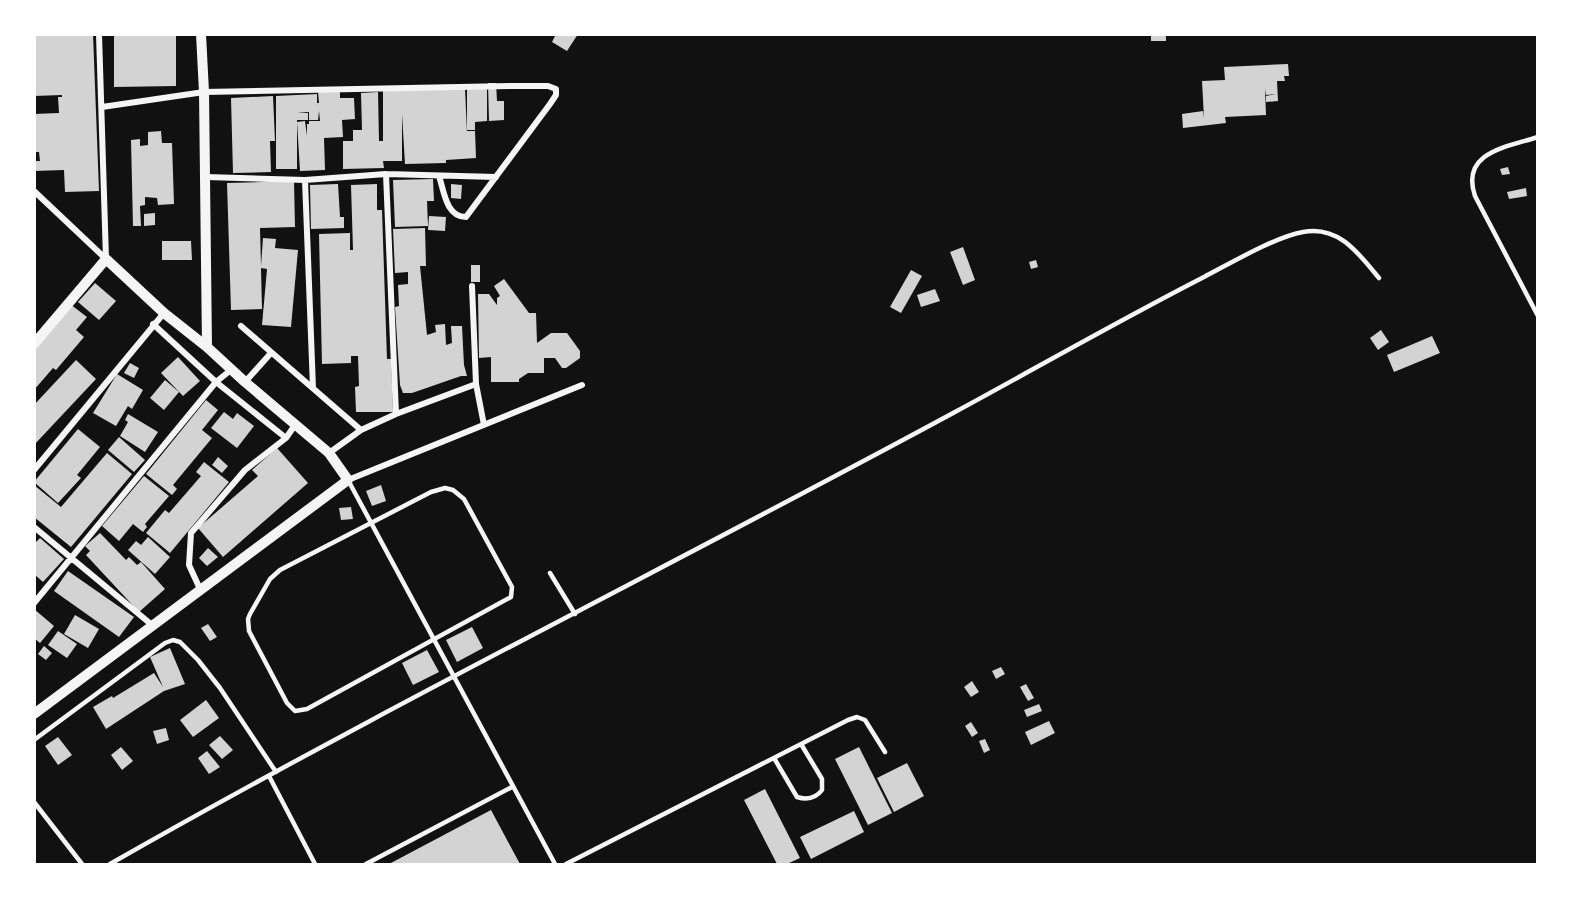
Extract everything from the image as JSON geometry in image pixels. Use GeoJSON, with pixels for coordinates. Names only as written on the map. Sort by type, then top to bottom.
{"type":"FeatureCollection","features":[{"type":"Feature","properties":{"kind":"street"},"geometry":{"type":"LineString","coordinates":[[34,344],[106,259],[99,34]]}},
{"type":"Feature","properties":{"kind":"street"},"geometry":{"type":"LineString","coordinates":[[201,34],[206,177],[207,347]]}},
{"type":"Feature","properties":{"kind":"street"},"geometry":{"type":"LineString","coordinates":[[102,107],[204,92],[510,86],[548,86],[556,89],[556,95],[550,104],[465,217],[459,217],[451,212],[439,176]]}},
{"type":"Feature","properties":{"kind":"street"},"geometry":{"type":"LineString","coordinates":[[206,177],[305,180],[386,174],[496,177]]}},
{"type":"Feature","properties":{"kind":"street"},"geometry":{"type":"LineString","coordinates":[[386,174],[396,414]]}},
{"type":"Feature","properties":{"kind":"street"},"geometry":{"type":"LineString","coordinates":[[305,180],[313,388]]}},
{"type":"Feature","properties":{"kind":"street"},"geometry":{"type":"LineString","coordinates":[[34,191],[164,313],[207,347],[329,453],[348,480]]}},
{"type":"Feature","properties":{"kind":"street"},"geometry":{"type":"LineString","coordinates":[[472,286],[476,384],[484,425]]}},
{"type":"Feature","properties":{"kind":"street"},"geometry":{"type":"LineString","coordinates":[[34,470],[164,313]]}},
{"type":"Feature","properties":{"kind":"street"},"geometry":{"type":"LineString","coordinates":[[153,324],[216,382],[286,438]]}},
{"type":"Feature","properties":{"kind":"street"},"geometry":{"type":"LineString","coordinates":[[241,326],[361,430]]}},
{"type":"Feature","properties":{"kind":"street"},"geometry":{"type":"LineString","coordinates":[[245,382],[271,353]]}},
{"type":"Feature","properties":{"kind":"street"},"geometry":{"type":"LineString","coordinates":[[34,603],[216,382],[232,369]]}},
{"type":"Feature","properties":{"kind":"street"},"geometry":{"type":"LineString","coordinates":[[329,453],[361,430],[396,414],[476,384]]}},
{"type":"Feature","properties":{"kind":"street"},"geometry":{"type":"LineString","coordinates":[[34,714],[348,480],[582,385]]}},
{"type":"Feature","properties":{"kind":"street"},"geometry":{"type":"LineString","coordinates":[[200,589],[189,565],[191,533],[245,470],[286,438],[295,425]]}},
{"type":"Feature","properties":{"kind":"street"},"geometry":{"type":"LineString","coordinates":[[34,527],[152,625]]}},
{"type":"Feature","properties":{"kind":"lane"},"geometry":{"type":"LineString","coordinates":[[1538,137],[1486,154],[1479,160],[1472,177],[1475,196],[1538,316]]}},
{"type":"Feature","properties":{"kind":"lane"},"geometry":{"type":"LineString","coordinates":[[110,864],[276,772],[1194,282],[1288,236],[1311,230],[1333,234],[1352,247],[1379,278]]}},
{"type":"Feature","properties":{"kind":"lane"},"geometry":{"type":"LineString","coordinates":[[348,480],[555,864]]}},
{"type":"Feature","properties":{"kind":"lane"},"geometry":{"type":"LineString","coordinates":[[438,489],[453,490],[464,499],[512,587],[511,597],[301,711],[295,711],[287,703],[249,631],[248,619],[270,579],[279,570],[371,522],[438,489]]}},
{"type":"Feature","properties":{"kind":"lane"},"geometry":{"type":"LineString","coordinates":[[550,573],[574,614]]}},
{"type":"Feature","properties":{"kind":"lane"},"geometry":{"type":"LineString","coordinates":[[34,740],[172,640],[186,646],[209,674],[276,772]]}},
{"type":"Feature","properties":{"kind":"lane"},"geometry":{"type":"LineString","coordinates":[[566,864],[856,717],[865,720],[871,726],[885,752]]}},
{"type":"Feature","properties":{"kind":"lane"},"geometry":{"type":"LineString","coordinates":[[774,758],[797,797],[809,799],[819,794],[822,790],[822,779],[801,744]]}},
{"type":"Feature","properties":{"kind":"lane"},"geometry":{"type":"LineString","coordinates":[[269,776],[315,864]]}},
{"type":"Feature","properties":{"kind":"lane"},"geometry":{"type":"LineString","coordinates":[[366,864],[512,787]]}},
{"type":"Feature","properties":{"kind":"lane"},"geometry":{"type":"LineString","coordinates":[[34,802],[82,864]]}},
{"type":"Feature","properties":{"kind":"building"},"geometry":{"type":"Polygon","coordinates":[[[34,34],[93,34],[99,191],[65,192],[64,170],[34,171],[34,161],[40,161],[39,152],[34,152],[34,114],[59,113],[58,97],[62,95],[34,96],[34,34]]]}},
{"type":"Feature","properties":{"kind":"building"},"geometry":{"type":"Polygon","coordinates":[[[114,34],[176,34],[176,86],[114,87],[114,34]]]}},
{"type":"Feature","properties":{"kind":"building"},"geometry":{"type":"Polygon","coordinates":[[[556,34],[578,34],[567,51],[552,42],[556,34]]]}},
{"type":"Feature","properties":{"kind":"building"},"geometry":{"type":"Polygon","coordinates":[[[1151,34],[1166,34],[1166,41],[1151,41],[1151,34]]]}},
{"type":"Feature","properties":{"kind":"building"},"geometry":{"type":"Polygon","coordinates":[[[1288,64],[1289,76],[1284,76],[1285,81],[1277,81],[1278,101],[1266,102],[1266,96],[1276,94],[1266,95],[1265,89],[1266,115],[1225,117],[1226,123],[1183,128],[1182,114],[1203,111],[1204,118],[1202,81],[1225,80],[1224,67],[1288,64]]]}},
{"type":"Feature","properties":{"kind":"building"},"geometry":{"type":"Polygon","coordinates":[[[488,83],[496,83],[497,101],[504,101],[504,120],[489,121],[488,83]]]}},
{"type":"Feature","properties":{"kind":"building"},"geometry":{"type":"Polygon","coordinates":[[[465,88],[467,133],[467,131],[475,131],[476,158],[446,160],[446,163],[405,164],[402,114],[402,161],[383,161],[384,168],[343,169],[343,141],[353,141],[353,130],[362,130],[361,93],[378,92],[379,141],[383,141],[383,90],[465,88]]]}},
{"type":"Feature","properties":{"kind":"building"},"geometry":{"type":"Polygon","coordinates":[[[467,88],[487,88],[487,121],[475,122],[475,130],[467,130],[467,88]]]}},
{"type":"Feature","properties":{"kind":"building"},"geometry":{"type":"Polygon","coordinates":[[[340,91],[340,98],[354,98],[355,119],[342,120],[343,137],[324,138],[325,170],[300,171],[297,122],[297,169],[276,169],[276,96],[317,94],[317,103],[319,103],[318,92],[340,91]],[[319,111],[318,120],[309,120],[309,112],[297,112],[308,113],[308,120],[297,120],[297,122],[305,121],[307,136],[309,121],[320,121],[319,111]]]}},
{"type":"Feature","properties":{"kind":"building"},"geometry":{"type":"Polygon","coordinates":[[[273,96],[275,141],[270,141],[271,172],[233,173],[231,98],[273,96]]]}},
{"type":"Feature","properties":{"kind":"building"},"geometry":{"type":"Polygon","coordinates":[[[161,131],[162,143],[172,143],[174,204],[158,205],[157,198],[145,197],[145,205],[140,206],[141,226],[133,226],[131,140],[140,139],[140,146],[148,145],[148,132],[161,131]]]}},
{"type":"Feature","properties":{"kind":"building"},"geometry":{"type":"Polygon","coordinates":[[[1508,167],[1510,174],[1502,175],[1500,169],[1508,167]]]}},
{"type":"Feature","properties":{"kind":"building"},"geometry":{"type":"Polygon","coordinates":[[[433,179],[434,201],[427,201],[428,226],[395,227],[393,180],[433,179]]]}},
{"type":"Feature","properties":{"kind":"building"},"geometry":{"type":"Polygon","coordinates":[[[294,181],[295,227],[260,228],[261,266],[263,238],[276,239],[275,248],[298,250],[291,327],[262,325],[267,269],[261,268],[262,309],[231,310],[227,183],[294,181]]]}},
{"type":"Feature","properties":{"kind":"building"},"geometry":{"type":"Polygon","coordinates":[[[338,184],[340,217],[344,217],[344,228],[311,229],[310,185],[338,184]]]}},
{"type":"Feature","properties":{"kind":"building"},"geometry":{"type":"Polygon","coordinates":[[[377,184],[377,210],[382,210],[387,359],[391,359],[393,412],[356,412],[355,387],[359,386],[358,356],[351,356],[351,363],[322,364],[319,234],[350,233],[350,250],[353,250],[351,185],[377,184]]]}},
{"type":"Feature","properties":{"kind":"building"},"geometry":{"type":"Polygon","coordinates":[[[451,184],[462,185],[461,199],[451,198],[451,184]]]}},
{"type":"Feature","properties":{"kind":"building"},"geometry":{"type":"Polygon","coordinates":[[[1526,188],[1527,196],[1509,199],[1507,192],[1526,188]]]}},
{"type":"Feature","properties":{"kind":"building"},"geometry":{"type":"Polygon","coordinates":[[[155,213],[155,225],[144,226],[144,214],[155,213]]]}},
{"type":"Feature","properties":{"kind":"building"},"geometry":{"type":"Polygon","coordinates":[[[429,216],[446,217],[445,231],[428,230],[429,216]]]}},
{"type":"Feature","properties":{"kind":"building"},"geometry":{"type":"Polygon","coordinates":[[[425,228],[426,266],[420,266],[427,335],[436,332],[435,325],[445,324],[446,345],[452,343],[451,326],[462,326],[464,365],[467,376],[412,393],[403,393],[400,385],[395,307],[399,306],[398,285],[408,284],[408,272],[395,273],[393,229],[425,228]]]}},
{"type":"Feature","properties":{"kind":"building"},"geometry":{"type":"Polygon","coordinates":[[[162,241],[191,241],[192,260],[162,260],[162,241]]]}},
{"type":"Feature","properties":{"kind":"building"},"geometry":{"type":"Polygon","coordinates":[[[963,247],[975,280],[963,285],[950,252],[963,247]]]}},
{"type":"Feature","properties":{"kind":"building"},"geometry":{"type":"Polygon","coordinates":[[[1036,260],[1038,267],[1031,269],[1029,262],[1036,260]]]}},
{"type":"Feature","properties":{"kind":"building"},"geometry":{"type":"Polygon","coordinates":[[[471,265],[480,265],[480,282],[471,282],[471,265]]]}},
{"type":"Feature","properties":{"kind":"building"},"geometry":{"type":"Polygon","coordinates":[[[911,270],[922,276],[901,313],[890,307],[911,270]]]}},
{"type":"Feature","properties":{"kind":"building"},"geometry":{"type":"Polygon","coordinates":[[[504,279],[529,313],[536,313],[537,343],[551,333],[567,333],[580,351],[580,358],[566,368],[562,368],[555,358],[544,358],[544,373],[528,373],[519,379],[519,382],[491,382],[491,357],[479,358],[478,294],[489,294],[497,305],[497,298],[500,296],[494,286],[504,279]]]}},
{"type":"Feature","properties":{"kind":"building"},"geometry":{"type":"Polygon","coordinates":[[[95,283],[116,301],[99,320],[78,302],[95,283]]]}},
{"type":"Feature","properties":{"kind":"building"},"geometry":{"type":"Polygon","coordinates":[[[935,289],[940,301],[921,307],[917,295],[935,289]]]}},
{"type":"Feature","properties":{"kind":"building"},"geometry":{"type":"Polygon","coordinates":[[[70,304],[87,317],[76,330],[84,337],[56,370],[53,368],[34,390],[34,346],[70,304]]]}},
{"type":"Feature","properties":{"kind":"building"},"geometry":{"type":"Polygon","coordinates":[[[1381,330],[1389,342],[1378,350],[1370,338],[1381,330]]]}},
{"type":"Feature","properties":{"kind":"building"},"geometry":{"type":"Polygon","coordinates":[[[1432,336],[1440,353],[1394,372],[1387,355],[1432,336]]]}},
{"type":"Feature","properties":{"kind":"building"},"geometry":{"type":"Polygon","coordinates":[[[178,357],[200,381],[183,396],[161,373],[178,357]]]}},
{"type":"Feature","properties":{"kind":"building"},"geometry":{"type":"Polygon","coordinates":[[[76,360],[96,379],[34,445],[34,405],[76,360]]]}},
{"type":"Feature","properties":{"kind":"building"},"geometry":{"type":"Polygon","coordinates":[[[130,363],[139,368],[134,378],[124,373],[130,363]]]}},
{"type":"Feature","properties":{"kind":"building"},"geometry":{"type":"Polygon","coordinates":[[[117,374],[143,390],[132,409],[128,406],[116,426],[93,413],[117,374]]]}},
{"type":"Feature","properties":{"kind":"building"},"geometry":{"type":"Polygon","coordinates":[[[165,380],[179,392],[164,410],[150,398],[165,380]]]}},
{"type":"Feature","properties":{"kind":"building"},"geometry":{"type":"Polygon","coordinates":[[[206,400],[218,410],[202,430],[212,438],[173,485],[177,489],[172,495],[146,474],[206,400]]]}},
{"type":"Feature","properties":{"kind":"building"},"geometry":{"type":"Polygon","coordinates":[[[224,412],[233,419],[237,413],[254,426],[237,448],[211,428],[224,412]]]}},
{"type":"Feature","properties":{"kind":"building"},"geometry":{"type":"Polygon","coordinates":[[[128,414],[158,432],[145,452],[120,436],[128,422],[125,420],[128,414]]]}},
{"type":"Feature","properties":{"kind":"building"},"geometry":{"type":"Polygon","coordinates":[[[78,429],[100,447],[77,475],[81,478],[58,503],[34,482],[78,429]]]}},
{"type":"Feature","properties":{"kind":"building"},"geometry":{"type":"Polygon","coordinates":[[[119,437],[145,460],[134,472],[108,450],[119,437]]]}},
{"type":"Feature","properties":{"kind":"building"},"geometry":{"type":"Polygon","coordinates":[[[277,448],[308,483],[223,557],[198,528],[258,476],[252,470],[277,448]]]}},
{"type":"Feature","properties":{"kind":"building"},"geometry":{"type":"Polygon","coordinates":[[[107,453],[132,474],[71,547],[34,517],[34,485],[61,507],[107,453]]]}},
{"type":"Feature","properties":{"kind":"building"},"geometry":{"type":"Polygon","coordinates":[[[218,457],[228,466],[222,473],[212,465],[218,457]]]}},
{"type":"Feature","properties":{"kind":"building"},"geometry":{"type":"Polygon","coordinates":[[[204,462],[229,482],[170,553],[146,533],[165,510],[169,513],[201,476],[196,472],[204,462]]]}},
{"type":"Feature","properties":{"kind":"building"},"geometry":{"type":"Polygon","coordinates":[[[144,476],[169,496],[145,524],[147,527],[143,532],[133,524],[119,541],[102,526],[144,476]]]}},
{"type":"Feature","properties":{"kind":"building"},"geometry":{"type":"Polygon","coordinates":[[[381,485],[386,501],[372,506],[366,491],[381,485]]]}},
{"type":"Feature","properties":{"kind":"building"},"geometry":{"type":"Polygon","coordinates":[[[351,507],[353,519],[341,520],[339,508],[351,507]]]}},
{"type":"Feature","properties":{"kind":"building"},"geometry":{"type":"Polygon","coordinates":[[[100,533],[126,560],[129,557],[137,565],[141,562],[165,589],[139,612],[86,555],[90,551],[85,546],[100,533]]]}},
{"type":"Feature","properties":{"kind":"building"},"geometry":{"type":"Polygon","coordinates":[[[148,537],[170,557],[155,574],[128,550],[136,541],[141,545],[148,537]]]}},
{"type":"Feature","properties":{"kind":"building"},"geometry":{"type":"Polygon","coordinates":[[[40,538],[64,559],[43,582],[34,574],[34,544],[40,538]]]}},
{"type":"Feature","properties":{"kind":"building"},"geometry":{"type":"Polygon","coordinates":[[[208,548],[218,557],[207,566],[199,558],[208,548]]]}},
{"type":"Feature","properties":{"kind":"building"},"geometry":{"type":"Polygon","coordinates":[[[68,571],[134,617],[119,637],[54,591],[68,571]]]}},
{"type":"Feature","properties":{"kind":"building"},"geometry":{"type":"Polygon","coordinates":[[[34,609],[54,626],[40,643],[34,638],[34,609]]]}},
{"type":"Feature","properties":{"kind":"building"},"geometry":{"type":"Polygon","coordinates":[[[75,615],[99,629],[88,648],[64,634],[75,615]]]}},
{"type":"Feature","properties":{"kind":"building"},"geometry":{"type":"Polygon","coordinates":[[[208,624],[217,637],[210,641],[201,628],[208,624]]]}},
{"type":"Feature","properties":{"kind":"building"},"geometry":{"type":"Polygon","coordinates":[[[472,627],[483,648],[457,662],[446,640],[472,627]]]}},
{"type":"Feature","properties":{"kind":"building"},"geometry":{"type":"Polygon","coordinates":[[[58,631],[77,644],[67,658],[48,645],[58,631]]]}},
{"type":"Feature","properties":{"kind":"building"},"geometry":{"type":"Polygon","coordinates":[[[44,646],[52,653],[46,660],[38,654],[44,646]]]}},
{"type":"Feature","properties":{"kind":"building"},"geometry":{"type":"Polygon","coordinates":[[[170,648],[185,684],[164,691],[106,729],[93,707],[112,696],[113,698],[154,673],[163,687],[150,657],[170,648]]]}},
{"type":"Feature","properties":{"kind":"building"},"geometry":{"type":"Polygon","coordinates":[[[427,650],[439,672],[413,685],[402,663],[427,650]]]}},
{"type":"Feature","properties":{"kind":"building"},"geometry":{"type":"Polygon","coordinates":[[[1001,667],[1005,674],[996,679],[992,671],[1001,667]]]}},
{"type":"Feature","properties":{"kind":"building"},"geometry":{"type":"Polygon","coordinates":[[[972,681],[979,692],[971,697],[964,687],[972,681]]]}},
{"type":"Feature","properties":{"kind":"building"},"geometry":{"type":"Polygon","coordinates":[[[1026,684],[1034,698],[1028,701],[1020,687],[1026,684]]]}},
{"type":"Feature","properties":{"kind":"building"},"geometry":{"type":"Polygon","coordinates":[[[206,700],[219,718],[193,737],[180,720],[206,700]]]}},
{"type":"Feature","properties":{"kind":"building"},"geometry":{"type":"Polygon","coordinates":[[[1039,704],[1042,711],[1027,717],[1024,710],[1039,704]]]}},
{"type":"Feature","properties":{"kind":"building"},"geometry":{"type":"Polygon","coordinates":[[[1049,721],[1055,733],[1031,745],[1025,732],[1049,721]]]}},
{"type":"Feature","properties":{"kind":"building"},"geometry":{"type":"Polygon","coordinates":[[[971,722],[978,733],[972,737],[965,726],[971,722]]]}},
{"type":"Feature","properties":{"kind":"building"},"geometry":{"type":"Polygon","coordinates":[[[166,728],[169,740],[157,744],[153,731],[166,728]]]}},
{"type":"Feature","properties":{"kind":"building"},"geometry":{"type":"Polygon","coordinates":[[[220,736],[233,750],[222,759],[209,745],[220,736]]]}},
{"type":"Feature","properties":{"kind":"building"},"geometry":{"type":"Polygon","coordinates":[[[58,737],[72,755],[58,765],[45,746],[58,737]]]}},
{"type":"Feature","properties":{"kind":"building"},"geometry":{"type":"Polygon","coordinates":[[[985,739],[990,750],[984,753],[979,741],[985,739]]]}},
{"type":"Feature","properties":{"kind":"building"},"geometry":{"type":"Polygon","coordinates":[[[121,747],[133,761],[122,770],[111,755],[121,747]]]}},
{"type":"Feature","properties":{"kind":"building"},"geometry":{"type":"Polygon","coordinates":[[[859,747],[892,813],[868,825],[835,759],[859,747]]]}},
{"type":"Feature","properties":{"kind":"building"},"geometry":{"type":"Polygon","coordinates":[[[207,751],[220,767],[209,774],[198,758],[207,751]]]}},
{"type":"Feature","properties":{"kind":"building"},"geometry":{"type":"Polygon","coordinates":[[[907,763],[924,796],[894,812],[877,778],[907,763]]]}},
{"type":"Feature","properties":{"kind":"building"},"geometry":{"type":"Polygon","coordinates":[[[765,789],[800,858],[787,864],[777,864],[744,800],[765,789]]]}},
{"type":"Feature","properties":{"kind":"building"},"geometry":{"type":"Polygon","coordinates":[[[491,810],[520,864],[389,864],[491,810]]]}},
{"type":"Feature","properties":{"kind":"building"},"geometry":{"type":"Polygon","coordinates":[[[854,811],[864,832],[811,859],[800,837],[854,811]]]}}]}
